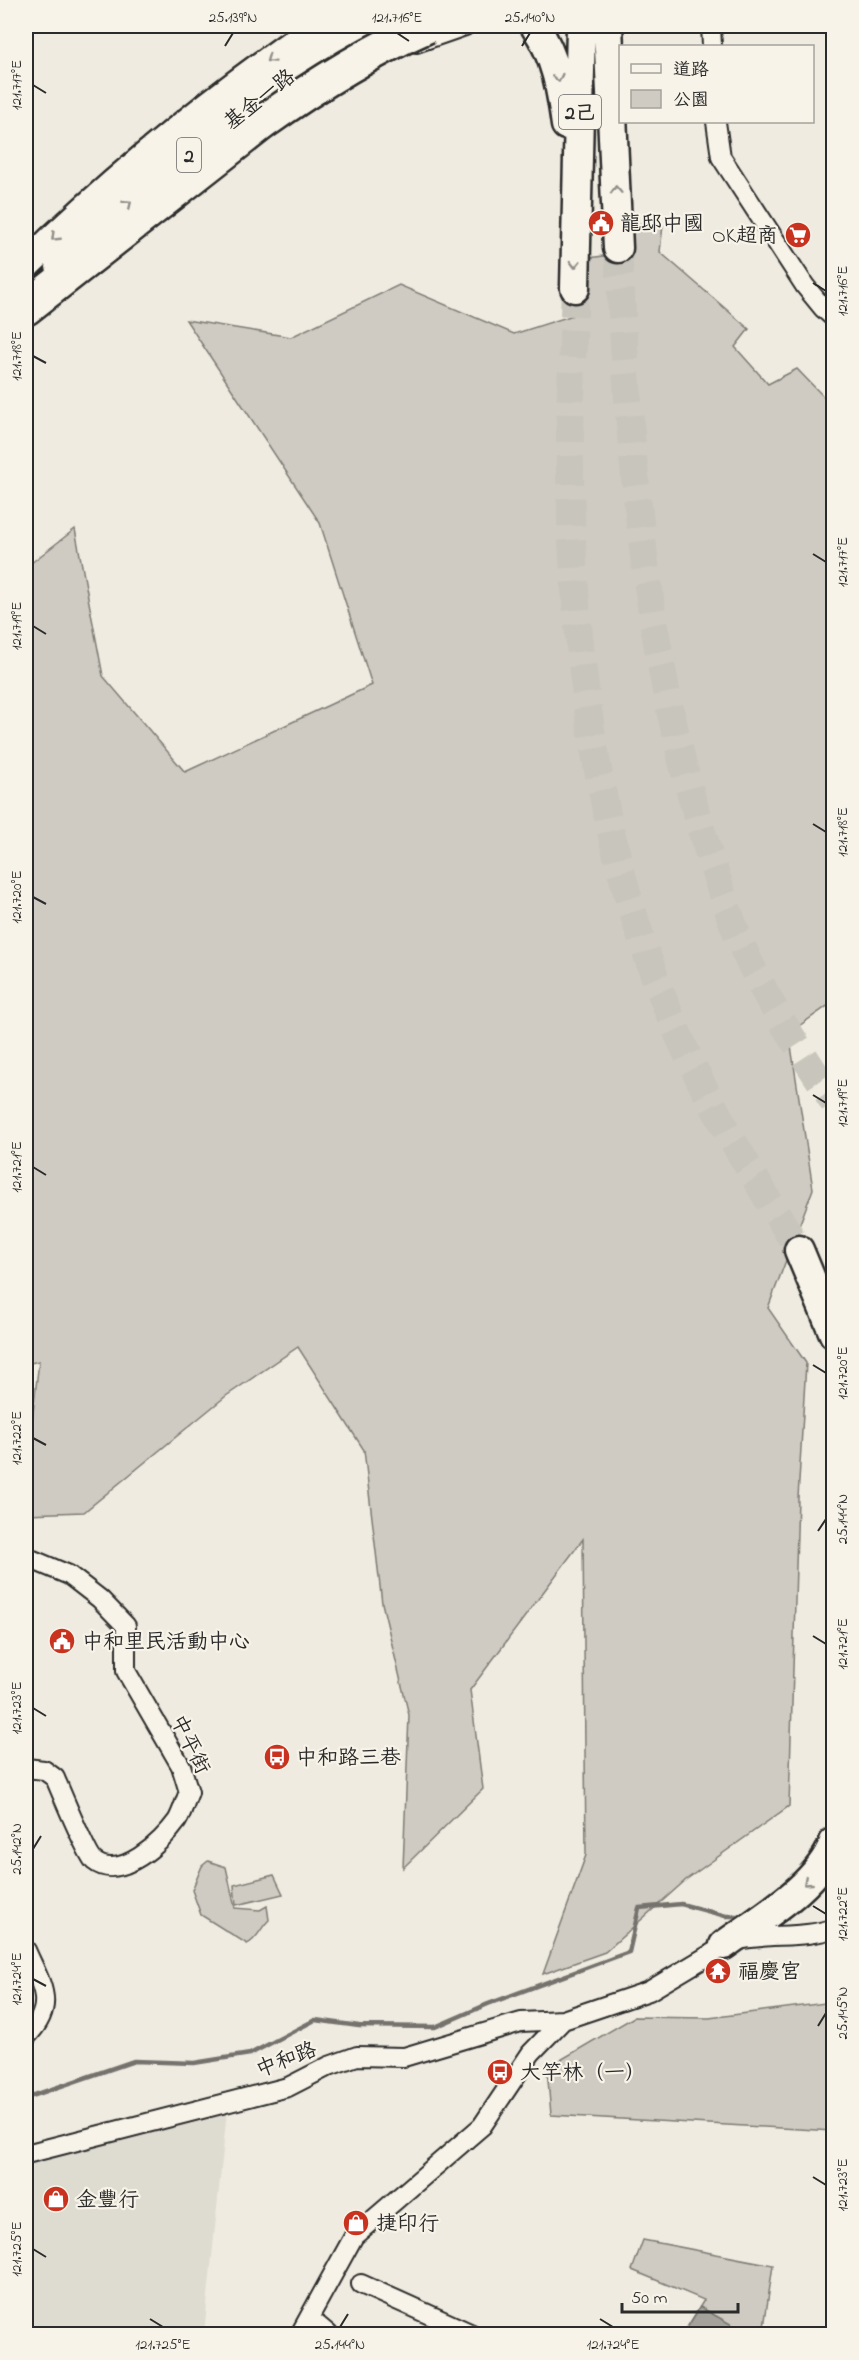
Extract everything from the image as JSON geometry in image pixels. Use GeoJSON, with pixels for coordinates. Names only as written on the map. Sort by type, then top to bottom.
{"type":"FeatureCollection","features":[{"type":"Feature","properties":{"kind":"highway"},"geometry":{"type":"LineString","coordinates":[[26,308],[262,123],[304,93],[361,58],[427,26]]}},
{"type":"Feature","properties":{"kind":"main road","name":"基金一路"},"geometry":{"type":"LineString","coordinates":[[26,302],[97,229],[276,84],[318,26]]}},
{"type":"Feature","properties":{"kind":"main road","name":"基金一路"},"geometry":{"type":"LineString","coordinates":[[26,265],[81,211],[262,64],[339,40],[367,26]]}},
{"type":"Feature","properties":{"kind":"main road"},"geometry":{"type":"LineString","coordinates":[[535,26],[552,56],[558,74],[576,198]]}},
{"type":"Feature","properties":{"kind":"main road","name":"2己"},"geometry":{"type":"LineString","coordinates":[[575,288],[581,26]]}},
{"type":"Feature","properties":{"kind":"main road","name":"2己"},"geometry":{"type":"LineString","coordinates":[[608,26],[618,248]]}},
{"type":"Feature","properties":{"kind":"main road"},"geometry":{"type":"LineString","coordinates":[[834,1306],[799,1250],[834,1334]]}},
{"type":"Feature","properties":{"kind":"main road"},"geometry":{"type":"LineString","coordinates":[[724,1946],[764,1925],[813,1877],[830,1854],[834,1842]]}},
{"type":"Feature","properties":{"kind":"street"},"geometry":{"type":"LineString","coordinates":[[300,53],[404,46],[432,39],[465,26]]}},
{"type":"Feature","properties":{"kind":"street"},"geometry":{"type":"LineString","coordinates":[[711,26],[712,45]]}},
{"type":"Feature","properties":{"kind":"street"},"geometry":{"type":"LineString","coordinates":[[716,123],[721,157],[805,286],[834,318]]}},
{"type":"Feature","properties":{"kind":"street","name":"中平街"},"geometry":{"type":"LineString","coordinates":[[26,1557],[69,1575],[100,1599],[126,1626],[126,1671],[181,1766],[189,1792],[177,1821],[153,1848],[123,1866],[107,1868],[93,1860],[55,1778],[44,1770],[26,1768]]}},
{"type":"Feature","properties":{"kind":"street"},"geometry":{"type":"LineString","coordinates":[[764,1925],[791,1936],[834,1929]]}},
{"type":"Feature","properties":{"kind":"street","name":"中和路"},"geometry":{"type":"LineString","coordinates":[[26,2154],[288,2087],[329,2066],[357,2056],[404,2057],[521,2022],[563,2020],[649,1991],[724,1946]]}},
{"type":"Feature","properties":{"kind":"street"},"geometry":{"type":"LineString","coordinates":[[26,1950],[46,1997],[44,2013],[26,2037]]}},
{"type":"Feature","properties":{"kind":"street","name":"中和路"},"geometry":{"type":"LineString","coordinates":[[300,2334],[354,2236],[482,2126],[531,2054],[563,2020]]}},
{"type":"Feature","properties":{"kind":"street"},"geometry":{"type":"LineString","coordinates":[[521,2022],[529,2024],[535,2032],[531,2054]]}},
{"type":"Feature","properties":{"kind":"street"},"geometry":{"type":"LineString","coordinates":[[361,2284],[472,2334]]}},
{"type":"Feature","properties":{"kind":"street"},"geometry":{"type":"LineString","coordinates":[[309,2318],[328,2334]]}},
{"type":"Feature","properties":{"kind":"shaded area"},"geometry":{"type":"Polygon","coordinates":[[[227,2111],[204,2334],[26,2334],[26,2160],[227,2111]]]}},
{"type":"Feature","properties":{"kind":"shaded area"},"geometry":{"type":"Polygon","coordinates":[[[700,2307],[736,2327],[732,2334],[683,2334],[700,2307]]]}},
{"type":"Feature","properties":{"kind":"green space"},"geometry":{"type":"Polygon","coordinates":[[[630,223],[663,225],[660,252],[749,329],[735,347],[768,384],[797,369],[833,403],[833,1002],[789,1033],[813,1189],[768,1308],[806,1363],[798,1498],[789,1806],[687,1879],[605,1952],[543,1974],[586,1855],[583,1539],[470,1690],[483,1789],[403,1868],[409,1715],[382,1603],[364,1450],[298,1347],[226,1396],[84,1512],[26,1514],[26,1473],[39,1361],[26,1364],[26,567],[75,529],[103,676],[185,772],[372,685],[320,523],[186,320],[291,337],[399,285],[514,334],[580,313],[589,258],[632,252],[630,223]]]}},
{"type":"Feature","properties":{"kind":"green space"},"geometry":{"type":"Polygon","coordinates":[[[208,1861],[226,1867],[235,1908],[260,1910],[267,1906],[269,1920],[254,1940],[247,1944],[201,1915],[192,1890],[202,1866],[208,1861]]]}},
{"type":"Feature","properties":{"kind":"green space"},"geometry":{"type":"Polygon","coordinates":[[[274,1875],[283,1894],[236,1905],[234,1885],[274,1875]]]}},
{"type":"Feature","properties":{"kind":"green space"},"geometry":{"type":"Polygon","coordinates":[[[833,2002],[833,2131],[551,2115],[547,2068],[634,2017],[709,2018],[833,2002]]]}},
{"type":"Feature","properties":{"kind":"green space"},"geometry":{"type":"Polygon","coordinates":[[[643,2240],[773,2265],[763,2334],[683,2334],[704,2300],[632,2270],[643,2240]]]}},
{"type":"Feature","properties":{"kind":"waterway"},"geometry":{"type":"LineString","coordinates":[[26,2098],[134,2061],[194,2063],[250,2054],[315,2020],[359,2026],[435,2027],[488,2004],[629,1952],[639,1908],[681,1904],[726,1916],[741,1916]]}},
{"type":"Feature","properties":{"kind":"tunnel"},"geometry":{"type":"LineString","coordinates":[[618,248],[628,400],[643,551],[668,701],[686,775],[723,896],[748,960],[774,1008],[834,1103]]}},
{"type":"Feature","properties":{"kind":"tunnel"},"geometry":{"type":"LineString","coordinates":[[575,288],[570,428],[572,548],[586,693],[597,765],[612,836],[631,907],[654,976],[682,1043],[723,1123],[799,1250]]}},
{"type":"Feature","properties":{"kind":"place","name":"龍邸中國"},"geometry":{"type":"Point","coordinates":[601,223]}},
{"type":"Feature","properties":{"kind":"place","name":"OK超商"},"geometry":{"type":"Point","coordinates":[798,235]}},
{"type":"Feature","properties":{"kind":"place","name":"中和里民活動中心"},"geometry":{"type":"Point","coordinates":[62,1641]}},
{"type":"Feature","properties":{"kind":"place","name":"中和路三巷"},"geometry":{"type":"Point","coordinates":[277,1757]}},
{"type":"Feature","properties":{"kind":"place","name":"福慶宮"},"geometry":{"type":"Point","coordinates":[718,1971]}},
{"type":"Feature","properties":{"kind":"place","name":"大竿林（一）"},"geometry":{"type":"Point","coordinates":[500,2072]}},
{"type":"Feature","properties":{"kind":"place","name":"金豐行"},"geometry":{"type":"Point","coordinates":[56,2199]}},
{"type":"Feature","properties":{"kind":"place","name":"捷印行"},"geometry":{"type":"Point","coordinates":[356,2223]}}]}
